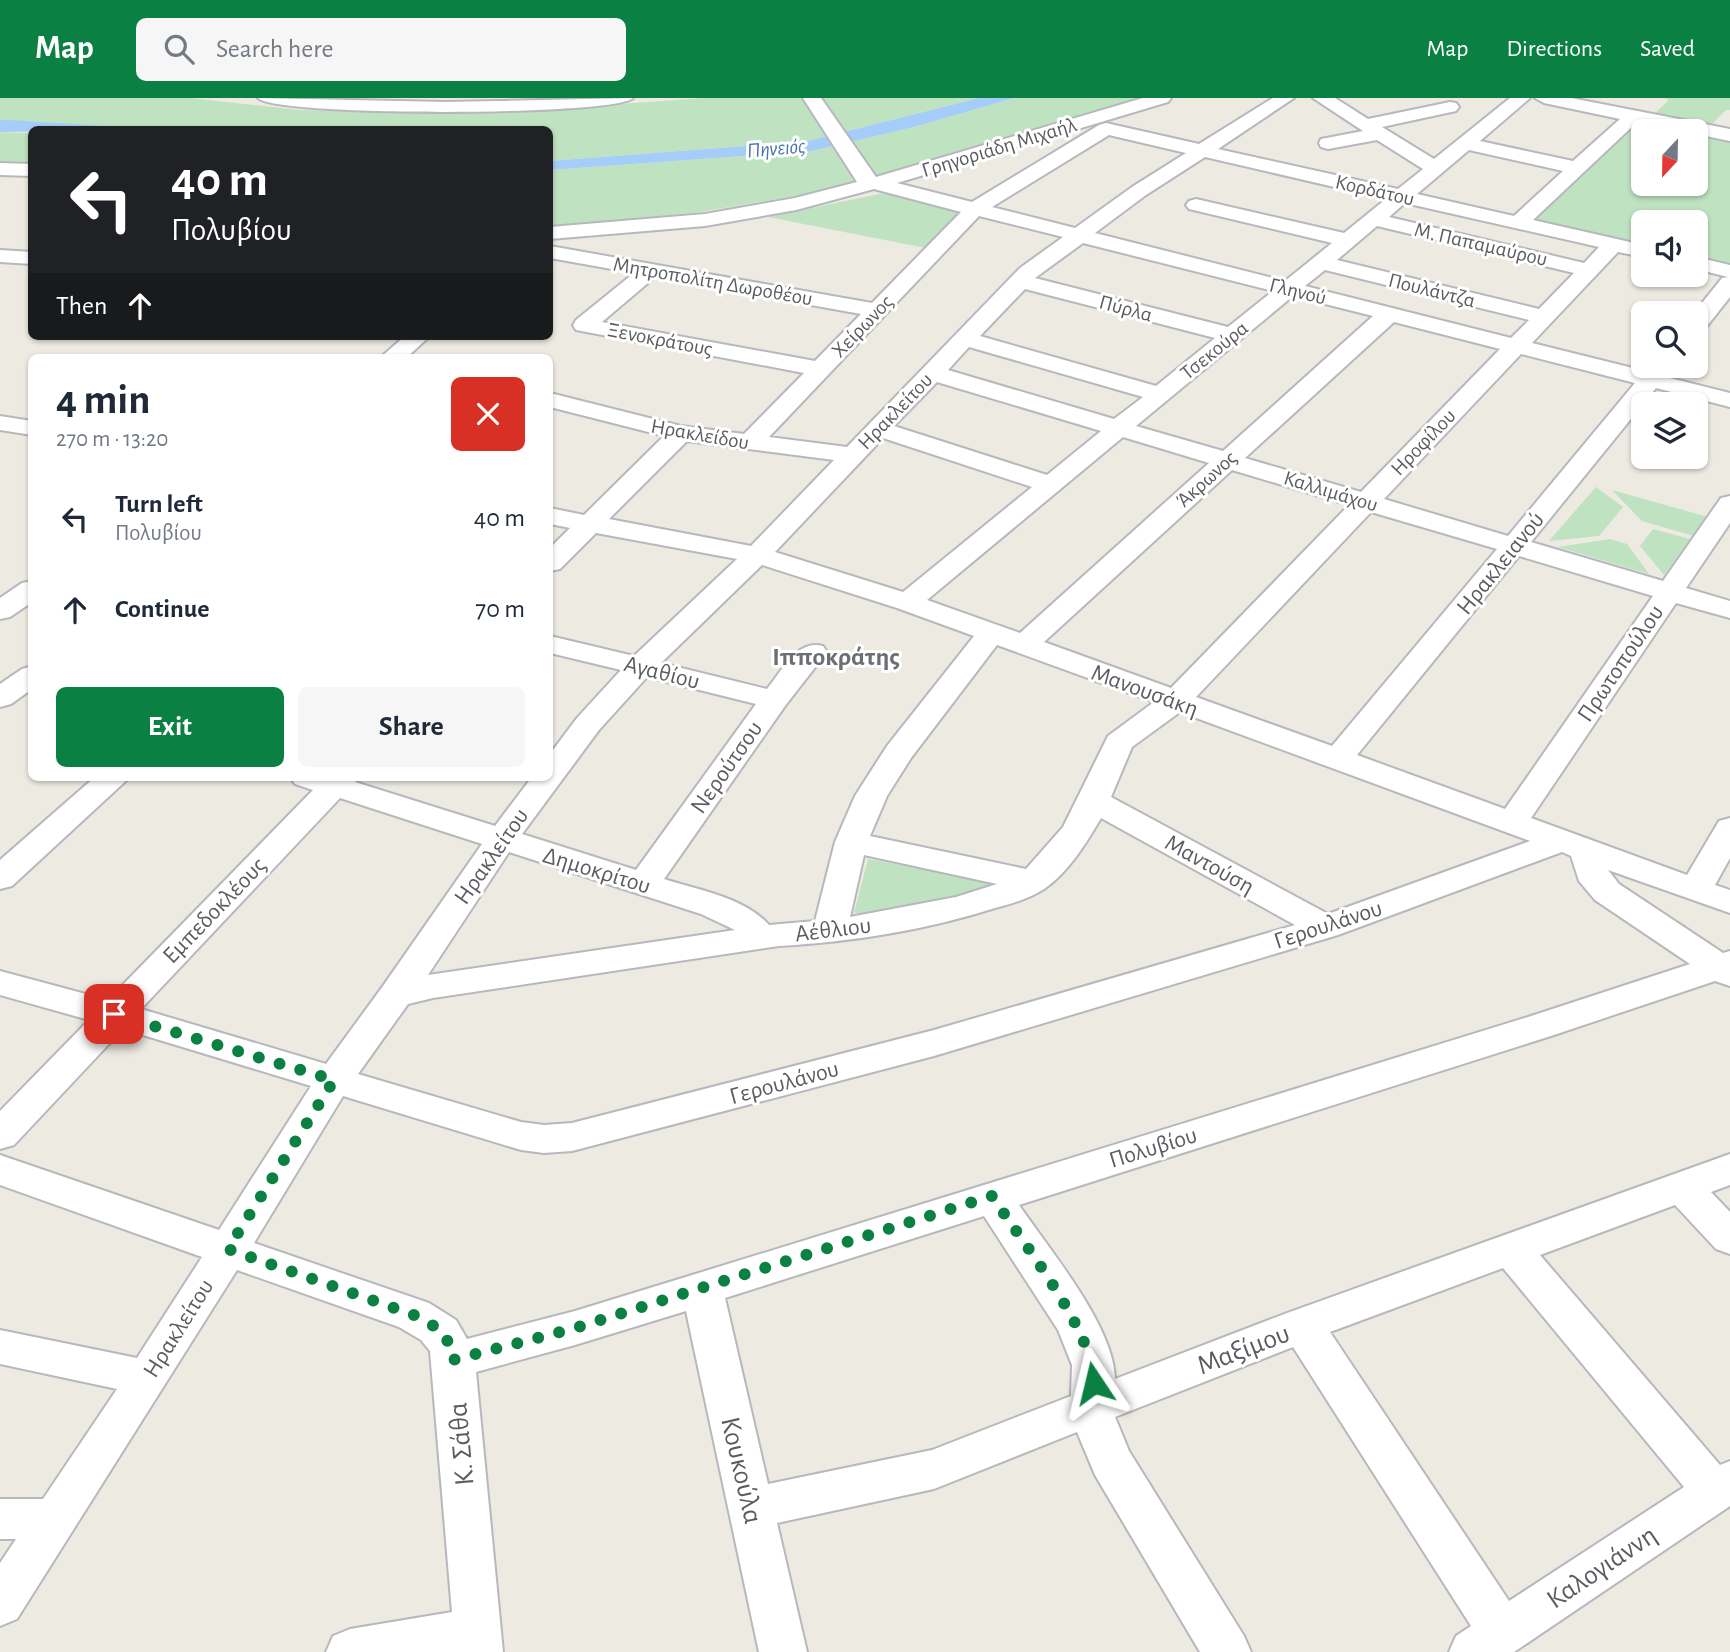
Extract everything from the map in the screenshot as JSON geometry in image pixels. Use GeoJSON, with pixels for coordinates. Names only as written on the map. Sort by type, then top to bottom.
{"type":"FeatureCollection","features":[{"type":"Feature","properties":{"kind":"street"},"geometry":{"type":"LineString","coordinates":[[267,98],[340,104],[624,98]]}},
{"type":"Feature","properties":{"kind":"street"},"geometry":{"type":"LineString","coordinates":[[812,98],[871,182]]}},
{"type":"Feature","properties":{"kind":"street","name":"Γρηγοριάδη Μιχαήλ"},"geometry":{"type":"LineString","coordinates":[[871,182],[1162,98]]}},
{"type":"Feature","properties":{"kind":"street","name":"Ηρακλείτου"},"geometry":{"type":"LineString","coordinates":[[553,771],[588,723],[640,667],[757,555],[1021,281],[1139,191],[1285,98]]}},
{"type":"Feature","properties":{"kind":"street"},"geometry":{"type":"LineString","coordinates":[[1321,98],[1435,168]]}},
{"type":"Feature","properties":{"kind":"street","name":"Τσεκούρα"},"geometry":{"type":"LineString","coordinates":[[906,602],[1521,98]]}},
{"type":"Feature","properties":{"kind":"street"},"geometry":{"type":"LineString","coordinates":[[1544,98],[1730,135]]}},
{"type":"Feature","properties":{"kind":"street"},"geometry":{"type":"LineString","coordinates":[[1328,143],[1450,107]]}},
{"type":"Feature","properties":{"kind":"street"},"geometry":{"type":"LineString","coordinates":[[1518,223],[1633,116]]}},
{"type":"Feature","properties":{"kind":"street","name":"Κορδάτου"},"geometry":{"type":"LineString","coordinates":[[1106,129],[1631,248]]}},
{"type":"Feature","properties":{"kind":"street","name":"Χείρωνος"},"geometry":{"type":"LineString","coordinates":[[749,443],[975,209],[1106,129]]}},
{"type":"Feature","properties":{"kind":"street"},"geometry":{"type":"LineString","coordinates":[[1465,144],[1577,167]]}},
{"type":"Feature","properties":{"kind":"street"},"geometry":{"type":"LineString","coordinates":[[0,169],[28,170]]}},
{"type":"Feature","properties":{"kind":"street","name":"Γληνού"},"geometry":{"type":"LineString","coordinates":[[871,182],[1516,346],[1631,368]]}},
{"type":"Feature","properties":{"kind":"street","name":"Μητροπολίτη Δωροθέου"},"geometry":{"type":"LineString","coordinates":[[553,233],[724,217],[804,202],[871,182]]}},
{"type":"Feature","properties":{"kind":"street"},"geometry":{"type":"LineString","coordinates":[[1195,205],[1347,240]]}},
{"type":"Feature","properties":{"kind":"street","name":"Μ. Παπαμαύρου"},"geometry":{"type":"LineString","coordinates":[[1373,219],[1589,270]]}},
{"type":"Feature","properties":{"kind":"street","name":"Ηροφίλου"},"geometry":{"type":"LineString","coordinates":[[1175,701],[1614,244]]}},
{"type":"Feature","properties":{"kind":"street","name":"Μητροπολίτη Δωροθέου"},"geometry":{"type":"LineString","coordinates":[[553,253],[877,310]]}},
{"type":"Feature","properties":{"kind":"street"},"geometry":{"type":"LineString","coordinates":[[0,256],[28,258]]}},
{"type":"Feature","properties":{"kind":"street","name":"Πουλάντζα"},"geometry":{"type":"LineString","coordinates":[[1320,262],[1544,317]]}},
{"type":"Feature","properties":{"kind":"street"},"geometry":{"type":"LineString","coordinates":[[1708,266],[1730,271]]}},
{"type":"Feature","properties":{"kind":"street","name":"Ξενοκράτους"},"geometry":{"type":"LineString","coordinates":[[651,270],[584,325],[820,369]]}},
{"type":"Feature","properties":{"kind":"street","name":"Πύρλα"},"geometry":{"type":"LineString","coordinates":[[1021,281],[1232,335]]}},
{"type":"Feature","properties":{"kind":"street"},"geometry":{"type":"LineString","coordinates":[[1708,310],[1730,283]]}},
{"type":"Feature","properties":{"kind":"street","name":"Άκρωνος"},"geometry":{"type":"LineString","coordinates":[[1024,645],[1389,314]]}},
{"type":"Feature","properties":{"kind":"street"},"geometry":{"type":"LineString","coordinates":[[965,339],[1160,394]]}},
{"type":"Feature","properties":{"kind":"street"},"geometry":{"type":"LineString","coordinates":[[397,354],[414,340]]}},
{"type":"Feature","properties":{"kind":"street","name":"Καλλιμάχου"},"geometry":{"type":"LineString","coordinates":[[932,373],[1730,610]]}},
{"type":"Feature","properties":{"kind":"street","name":"Ηρακλειανού"},"geometry":{"type":"LineString","coordinates":[[1337,760],[1652,378]]}},
{"type":"Feature","properties":{"kind":"street","name":"Γληνού"},"geometry":{"type":"LineString","coordinates":[[1670,378],[1730,400]]}},
{"type":"Feature","properties":{"kind":"street","name":"Ηρακλείδου"},"geometry":{"type":"LineString","coordinates":[[553,401],[681,433],[853,455]]}},
{"type":"Feature","properties":{"kind":"street"},"geometry":{"type":"LineString","coordinates":[[0,424],[28,427]]}},
{"type":"Feature","properties":{"kind":"street"},"geometry":{"type":"LineString","coordinates":[[878,429],[1051,484]]}},
{"type":"Feature","properties":{"kind":"street"},"geometry":{"type":"LineString","coordinates":[[553,560],[681,433]]}},
{"type":"Feature","properties":{"kind":"street","name":"Πρωτοπούλου"},"geometry":{"type":"LineString","coordinates":[[1511,823],[1730,504]]}},
{"type":"Feature","properties":{"kind":"street","name":"Μανουσάκη"},"geometry":{"type":"LineString","coordinates":[[553,517],[757,555],[906,602],[1730,902]]}},
{"type":"Feature","properties":{"kind":"street"},"geometry":{"type":"LineString","coordinates":[[0,611],[28,592]]}},
{"type":"Feature","properties":{"kind":"street"},"geometry":{"type":"LineString","coordinates":[[829,932],[851,842],[864,809],[898,754],[925,723],[943,694],[992,633]]}},
{"type":"Feature","properties":{"kind":"street","name":"Αγαθίου"},"geometry":{"type":"LineString","coordinates":[[553,645],[774,700]]}},
{"type":"Feature","properties":{"kind":"street","name":"Νερούτσου"},"geometry":{"type":"LineString","coordinates":[[643,884],[774,700],[813,652]]}},
{"type":"Feature","properties":{"kind":"street","name":"Αέθλιου"},"geometry":{"type":"LineString","coordinates":[[396,995],[433,986],[761,938],[829,932],[974,905],[1032,881],[1071,840],[1094,801],[1119,742],[1175,701]]}},
{"type":"Feature","properties":{"kind":"street"},"geometry":{"type":"LineString","coordinates":[[0,878],[109,781]]}},
{"type":"Feature","properties":{"kind":"street","name":"Εμπεδοκλέους"},"geometry":{"type":"LineString","coordinates":[[0,1135],[327,781]]}},
{"type":"Feature","properties":{"kind":"street","name":"Δημοκρίτου"},"geometry":{"type":"LineString","coordinates":[[331,781],[501,840],[727,911],[747,922],[761,938]]}},
{"type":"Feature","properties":{"kind":"street","name":"Ηρακλείτου"},"geometry":{"type":"LineString","coordinates":[[0,1604],[148,1378],[334,1080],[545,781]]}},
{"type":"Feature","properties":{"kind":"street","name":"Μαντούση"},"geometry":{"type":"LineString","coordinates":[[1094,801],[1326,927]]}},
{"type":"Feature","properties":{"kind":"street"},"geometry":{"type":"LineString","coordinates":[[1696,890],[1730,828]]}},
{"type":"Feature","properties":{"kind":"street"},"geometry":{"type":"LineString","coordinates":[[851,842],[1032,881]]}},
{"type":"Feature","properties":{"kind":"street"},"geometry":{"type":"LineString","coordinates":[[1573,846],[1607,892],[1726,968]]}},
{"type":"Feature","properties":{"kind":"street","name":"Γερουλάνου"},"geometry":{"type":"LineString","coordinates":[[0,983],[114,1014],[521,1136],[544,1139],[572,1137],[934,1043],[1326,927],[1573,846]]}},
{"type":"Feature","properties":{"kind":"street","name":"Πολυβίου"},"geometry":{"type":"LineString","coordinates":[[453,1360],[575,1328],[702,1289],[1726,968]]}},
{"type":"Feature","properties":{"kind":"street","name":"Μαξίμου"},"geometry":{"type":"LineString","coordinates":[[751,1508],[933,1469],[1303,1325],[1730,1169]]}},
{"type":"Feature","properties":{"kind":"street","name":"Κ. Σάθα"},"geometry":{"type":"LineString","coordinates":[[0,1170],[414,1315],[437,1327],[449,1341],[453,1360],[478,1641]]}},
{"type":"Feature","properties":{"kind":"street"},"geometry":{"type":"LineString","coordinates":[[1682,1187],[1730,1238]]}},
{"type":"Feature","properties":{"kind":"street"},"geometry":{"type":"LineString","coordinates":[[992,1196],[1083,1336],[1093,1365],[1093,1417],[1111,1461],[1227,1652]]}},
{"type":"Feature","properties":{"kind":"street"},"geometry":{"type":"LineString","coordinates":[[1510,1248],[1722,1486]]}},
{"type":"Feature","properties":{"kind":"street","name":"Κουκούλα"},"geometry":{"type":"LineString","coordinates":[[702,1289],[783,1652]]}},
{"type":"Feature","properties":{"kind":"street"},"geometry":{"type":"LineString","coordinates":[[1303,1325],[1488,1642]]}},
{"type":"Feature","properties":{"kind":"street"},"geometry":{"type":"LineString","coordinates":[[0,1347],[148,1378]]}},
{"type":"Feature","properties":{"kind":"street","name":"Καλογιάννη"},"geometry":{"type":"LineString","coordinates":[[1488,1642],[1722,1486]]}},
{"type":"Feature","properties":{"kind":"street"},"geometry":{"type":"LineString","coordinates":[[0,1519],[55,1519]]}},
{"type":"Feature","properties":{"kind":"street"},"geometry":{"type":"LineString","coordinates":[[350,1652],[478,1641]]}},
{"type":"Feature","properties":{"kind":"green space"},"geometry":{"type":"Polygon","coordinates":[[[0,98],[190,98],[300,110],[401,113],[507,112],[704,98],[979,98],[808,141],[553,161],[553,126],[92,126],[0,120],[0,98]]]}},
{"type":"Feature","properties":{"kind":"green space"},"geometry":{"type":"Polygon","coordinates":[[[1014,98],[1149,98],[1038,132],[812,193],[700,212],[553,227],[553,170],[812,151],[914,127],[1014,98]]]}},
{"type":"Feature","properties":{"kind":"green space"},"geometry":{"type":"Polygon","coordinates":[[[1664,98],[1730,98],[1730,110],[1726,110],[1711,125],[1708,124],[1708,119],[1680,119],[1654,114],[1669,100],[1664,98]]]}},
{"type":"Feature","properties":{"kind":"green space"},"geometry":{"type":"Polygon","coordinates":[[[1631,126],[1631,196],[1708,196],[1708,134],[1730,139],[1730,266],[1708,261],[1708,210],[1631,210],[1631,243],[1533,221],[1631,126]]]}},
{"type":"Feature","properties":{"kind":"green space"},"geometry":{"type":"Polygon","coordinates":[[[0,132],[28,133],[28,166],[0,166],[0,132]]]}},
{"type":"Feature","properties":{"kind":"green space"},"geometry":{"type":"Polygon","coordinates":[[[884,193],[964,213],[931,249],[768,217],[884,193]]]}},
{"type":"Feature","properties":{"kind":"green space"},"geometry":{"type":"Polygon","coordinates":[[[1596,487],[1623,507],[1599,536],[1549,541],[1596,487]]]}},
{"type":"Feature","properties":{"kind":"green space"},"geometry":{"type":"Polygon","coordinates":[[[1612,490],[1708,517],[1694,536],[1642,521],[1612,490]]]}},
{"type":"Feature","properties":{"kind":"green space"},"geometry":{"type":"Polygon","coordinates":[[[1653,529],[1690,539],[1664,575],[1640,546],[1653,529]]]}},
{"type":"Feature","properties":{"kind":"green space"},"geometry":{"type":"Polygon","coordinates":[[[1610,539],[1627,544],[1649,574],[1558,547],[1610,539]]]}},
{"type":"Feature","properties":{"kind":"green space"},"geometry":{"type":"Polygon","coordinates":[[[868,859],[992,882],[977,891],[943,902],[906,909],[854,913],[868,859]]]}},
{"type":"Feature","properties":{"kind":"water","name":"Πηνειός"},"geometry":{"type":"Polygon","coordinates":[[[979,98],[1014,98],[914,127],[812,151],[553,170],[553,161],[808,141],[979,98]]]}},
{"type":"Feature","properties":{"kind":"water"},"geometry":{"type":"Polygon","coordinates":[[[0,120],[105,126],[28,126],[28,131],[0,132],[0,120]]]}},
{"type":"Feature","properties":{"kind":"district","name":"Ιπποκράτης"},"geometry":{"type":"Point","coordinates":[836,656]}},
{"type":"Feature","properties":{"kind":"route"},"geometry":{"type":"LineString","coordinates":[[114,1014],[334,1080],[228,1249],[414,1315],[437,1327],[449,1341],[453,1360],[575,1328],[992,1196],[1077,1324],[1089,1351],[1094,1383]]}}]}
